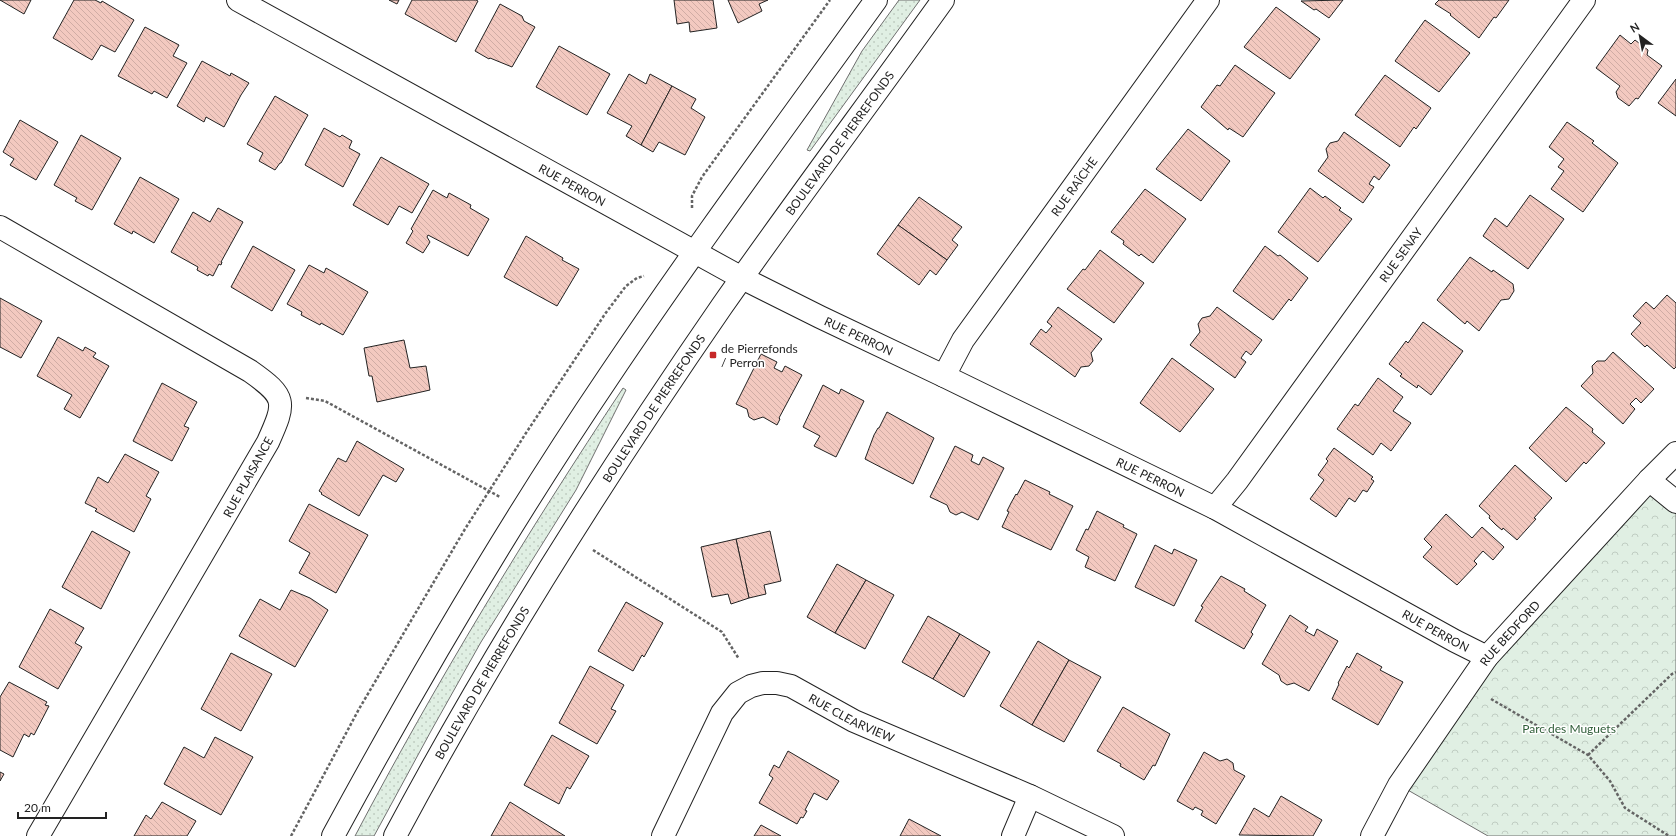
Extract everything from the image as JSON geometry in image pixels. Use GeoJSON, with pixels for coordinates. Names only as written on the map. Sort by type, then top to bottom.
{"type":"FeatureCollection","features":[{"type":"Feature","properties":{"kind":"street","name":"RUE PERRON"},"geometry":{"type":"LineString","coordinates":[[238,0],[264,6],[742,278],[1215,508],[1455,641],[1487,657]]}},
{"type":"Feature","properties":{"kind":"street"},"geometry":{"type":"LineString","coordinates":[[333,836],[410,697],[494,555],[608,377],[694,252],[876,0]]}},
{"type":"Feature","properties":{"kind":"street","name":"BOULEVARD DE PIERREFONDS"},"geometry":{"type":"LineString","coordinates":[[395,836],[506,638],[569,535],[648,415],[742,278],[943,0]]}},
{"type":"Feature","properties":{"kind":"street","name":"RUE RAÎCHE"},"geometry":{"type":"LineString","coordinates":[[944,376],[963,340],[1208,0]]}},
{"type":"Feature","properties":{"kind":"street","name":"RUE SENAY"},"geometry":{"type":"LineString","coordinates":[[1215,508],[1237,481],[1584,0]]}},
{"type":"Feature","properties":{"kind":"street","name":"RUE PLAISANCE"},"geometry":{"type":"LineString","coordinates":[[0,227],[250,371],[276,391],[280,402],[281,412],[268,442],[38,836]]}},
{"type":"Feature","properties":{"kind":"street","name":"RUE BEDFORD"},"geometry":{"type":"LineString","coordinates":[[1372,836],[1399,785],[1487,657],[1649,480],[1676,453]]}},
{"type":"Feature","properties":{"kind":"street"},"geometry":{"type":"LineString","coordinates":[[1649,480],[1676,502]]}},
{"type":"Feature","properties":{"kind":"street","name":"RUE CLEARVIEW"},"geometry":{"type":"LineString","coordinates":[[663,836],[722,713],[738,693],[751,686],[764,683],[777,683],[790,686],[854,721],[1030,796],[1114,836]]}},
{"type":"Feature","properties":{"kind":"street"},"geometry":{"type":"LineString","coordinates":[[1013,836],[1030,796]]}},
{"type":"Feature","properties":{"kind":"path"},"geometry":{"type":"LineString","coordinates":[[692,208],[692,196],[702,177],[830,0]]}},
{"type":"Feature","properties":{"kind":"path"},"geometry":{"type":"LineString","coordinates":[[291,836],[340,742],[380,671],[489,490],[614,302],[632,281],[643,276]]}},
{"type":"Feature","properties":{"kind":"path"},"geometry":{"type":"LineString","coordinates":[[304,398],[325,401],[505,500]]}},
{"type":"Feature","properties":{"kind":"path"},"geometry":{"type":"LineString","coordinates":[[587,547],[722,632],[739,659]]}},
{"type":"Feature","properties":{"kind":"path"},"geometry":{"type":"LineString","coordinates":[[1588,755],[1672,674],[1676,672]]}},
{"type":"Feature","properties":{"kind":"path"},"geometry":{"type":"LineString","coordinates":[[1468,686],[1588,755],[1610,781],[1625,808],[1669,836]]}},
{"type":"Feature","properties":{"kind":"green space"},"geometry":{"type":"Polygon","coordinates":[[[899,0],[920,0],[810,151],[807,150],[862,51],[899,0]]]}},
{"type":"Feature","properties":{"kind":"green space"},"geometry":{"type":"Polygon","coordinates":[[[623,388],[626,390],[576,490],[481,642],[374,836],[355,836],[418,721],[483,609],[517,553],[623,388]]]}},
{"type":"Feature","properties":{"kind":"green space","name":"Parc des Muguets"},"geometry":{"type":"Polygon","coordinates":[[[1649,480],[1676,502],[1676,836],[1488,836],[1399,785],[1487,657],[1649,480]]]}},
{"type":"Feature","properties":{"kind":"building"},"geometry":{"type":"Polygon","coordinates":[[[0,0],[31,0],[24,14],[0,0]]]}},
{"type":"Feature","properties":{"kind":"building"},"geometry":{"type":"Polygon","coordinates":[[[74,0],[95,0],[101,3],[102,1],[134,20],[115,52],[101,45],[92,60],[53,38],[74,0]]]}},
{"type":"Feature","properties":{"kind":"building"},"geometry":{"type":"Polygon","coordinates":[[[389,0],[399,0],[397,4],[389,0]]]}},
{"type":"Feature","properties":{"kind":"building"},"geometry":{"type":"Polygon","coordinates":[[[412,0],[478,1],[456,42],[405,14],[412,0]]]}},
{"type":"Feature","properties":{"kind":"building"},"geometry":{"type":"Polygon","coordinates":[[[674,0],[713,0],[717,28],[690,32],[689,22],[677,24],[674,0]]]}},
{"type":"Feature","properties":{"kind":"building"},"geometry":{"type":"Polygon","coordinates":[[[728,0],[768,0],[759,4],[762,11],[738,23],[728,0]]]}},
{"type":"Feature","properties":{"kind":"building"},"geometry":{"type":"Polygon","coordinates":[[[1343,0],[1329,18],[1301,1],[1343,0]]]}},
{"type":"Feature","properties":{"kind":"building"},"geometry":{"type":"Polygon","coordinates":[[[1439,0],[1509,0],[1496,18],[1494,17],[1479,38],[1450,15],[1451,14],[1435,4],[1439,0]]]}},
{"type":"Feature","properties":{"kind":"building"},"geometry":{"type":"Polygon","coordinates":[[[500,4],[522,16],[524,21],[535,27],[512,67],[490,58],[489,59],[475,51],[500,4]]]}},
{"type":"Feature","properties":{"kind":"building"},"geometry":{"type":"Polygon","coordinates":[[[1276,7],[1320,39],[1290,79],[1244,47],[1276,7]]]}},
{"type":"Feature","properties":{"kind":"building"},"geometry":{"type":"Polygon","coordinates":[[[1425,20],[1470,53],[1439,92],[1395,61],[1425,20]]]}},
{"type":"Feature","properties":{"kind":"building"},"geometry":{"type":"Polygon","coordinates":[[[145,27],[179,45],[173,56],[187,63],[167,98],[154,91],[152,94],[118,76],[145,27]]]}},
{"type":"Feature","properties":{"kind":"building"},"geometry":{"type":"Polygon","coordinates":[[[1620,35],[1631,44],[1635,40],[1648,50],[1647,55],[1662,66],[1638,99],[1636,98],[1629,106],[1618,98],[1616,92],[1620,86],[1596,68],[1620,35]]]}},
{"type":"Feature","properties":{"kind":"building"},"geometry":{"type":"Polygon","coordinates":[[[559,46],[610,74],[587,115],[536,87],[559,46]]]}},
{"type":"Feature","properties":{"kind":"building"},"geometry":{"type":"Polygon","coordinates":[[[202,61],[230,76],[231,73],[249,83],[224,127],[206,117],[204,122],[177,106],[202,61]]]}},
{"type":"Feature","properties":{"kind":"building"},"geometry":{"type":"Polygon","coordinates":[[[1235,65],[1275,93],[1243,137],[1229,128],[1228,130],[1201,107],[1217,85],[1220,86],[1235,65]]]}},
{"type":"Feature","properties":{"kind":"building"},"geometry":{"type":"Polygon","coordinates":[[[629,74],[646,84],[650,74],[672,86],[641,145],[626,136],[632,126],[607,113],[629,74]]]}},
{"type":"Feature","properties":{"kind":"building"},"geometry":{"type":"Polygon","coordinates":[[[1385,75],[1431,108],[1416,129],[1414,127],[1400,147],[1355,115],[1385,75]]]}},
{"type":"Feature","properties":{"kind":"building"},"geometry":{"type":"Polygon","coordinates":[[[1676,79],[1676,116],[1658,103],[1676,79]]]}},
{"type":"Feature","properties":{"kind":"building"},"geometry":{"type":"Polygon","coordinates":[[[672,86],[696,99],[691,108],[705,117],[685,155],[659,142],[653,152],[641,145],[672,86]]]}},
{"type":"Feature","properties":{"kind":"building"},"geometry":{"type":"Polygon","coordinates":[[[275,96],[308,115],[281,163],[275,170],[259,161],[263,153],[247,144],[275,96]]]}},
{"type":"Feature","properties":{"kind":"building"},"geometry":{"type":"Polygon","coordinates":[[[20,120],[58,142],[36,180],[10,165],[14,159],[3,152],[20,120]]]}},
{"type":"Feature","properties":{"kind":"building"},"geometry":{"type":"Polygon","coordinates":[[[1567,122],[1594,141],[1592,143],[1618,163],[1583,212],[1551,189],[1564,171],[1558,167],[1564,159],[1549,147],[1567,122]]]}},
{"type":"Feature","properties":{"kind":"building"},"geometry":{"type":"Polygon","coordinates":[[[324,128],[340,137],[342,135],[352,141],[349,148],[360,154],[343,187],[305,165],[324,128]]]}},
{"type":"Feature","properties":{"kind":"building"},"geometry":{"type":"Polygon","coordinates":[[[1188,129],[1230,161],[1201,201],[1156,169],[1188,129]]]}},
{"type":"Feature","properties":{"kind":"building"},"geometry":{"type":"Polygon","coordinates":[[[1344,132],[1390,165],[1379,180],[1374,176],[1369,184],[1374,187],[1363,203],[1318,171],[1328,157],[1326,149],[1330,143],[1338,141],[1344,132]]]}},
{"type":"Feature","properties":{"kind":"building"},"geometry":{"type":"Polygon","coordinates":[[[81,135],[121,158],[92,210],[75,201],[77,198],[54,185],[81,135]]]}},
{"type":"Feature","properties":{"kind":"building"},"geometry":{"type":"Polygon","coordinates":[[[381,157],[429,184],[412,213],[399,206],[388,225],[353,205],[381,157]]]}},
{"type":"Feature","properties":{"kind":"building"},"geometry":{"type":"Polygon","coordinates":[[[140,177],[179,199],[154,243],[133,231],[132,234],[114,224],[140,177]]]}},
{"type":"Feature","properties":{"kind":"building"},"geometry":{"type":"Polygon","coordinates":[[[1310,188],[1323,198],[1325,196],[1341,208],[1339,210],[1352,219],[1318,262],[1278,232],[1310,188]]]}},
{"type":"Feature","properties":{"kind":"building"},"geometry":{"type":"Polygon","coordinates":[[[1145,189],[1186,219],[1153,263],[1141,254],[1139,256],[1123,244],[1124,241],[1111,232],[1145,189]]]}},
{"type":"Feature","properties":{"kind":"building"},"geometry":{"type":"Polygon","coordinates":[[[433,190],[447,198],[449,193],[471,205],[470,208],[489,219],[468,256],[428,235],[427,237],[430,242],[423,253],[406,243],[413,231],[411,229],[433,190]]]}},
{"type":"Feature","properties":{"kind":"building"},"geometry":{"type":"Polygon","coordinates":[[[1530,195],[1564,219],[1528,269],[1483,236],[1495,218],[1507,227],[1530,195]]]}},
{"type":"Feature","properties":{"kind":"building"},"geometry":{"type":"Polygon","coordinates":[[[919,197],[962,227],[952,240],[958,245],[947,260],[898,225],[919,197]]]}},
{"type":"Feature","properties":{"kind":"building"},"geometry":{"type":"Polygon","coordinates":[[[218,208],[243,222],[221,262],[221,265],[219,264],[213,276],[209,274],[208,276],[197,270],[198,267],[171,252],[193,212],[210,222],[218,208]]]}},
{"type":"Feature","properties":{"kind":"building"},"geometry":{"type":"Polygon","coordinates":[[[898,225],[947,260],[936,275],[930,270],[919,285],[877,254],[898,225]]]}},
{"type":"Feature","properties":{"kind":"building"},"geometry":{"type":"Polygon","coordinates":[[[526,236],[563,258],[562,260],[579,269],[557,306],[504,277],[526,236]]]}},
{"type":"Feature","properties":{"kind":"building"},"geometry":{"type":"Polygon","coordinates":[[[253,246],[295,270],[272,311],[231,287],[253,246]]]}},
{"type":"Feature","properties":{"kind":"building"},"geometry":{"type":"Polygon","coordinates":[[[1265,246],[1278,256],[1280,255],[1308,278],[1291,301],[1289,299],[1273,320],[1233,291],[1265,246]]]}},
{"type":"Feature","properties":{"kind":"building"},"geometry":{"type":"Polygon","coordinates":[[[1100,250],[1144,283],[1114,323],[1067,289],[1083,269],[1085,270],[1100,250]]]}},
{"type":"Feature","properties":{"kind":"building"},"geometry":{"type":"Polygon","coordinates":[[[1470,257],[1492,272],[1493,270],[1513,284],[1514,291],[1509,299],[1501,300],[1479,331],[1467,321],[1465,324],[1437,300],[1470,257]]]}},
{"type":"Feature","properties":{"kind":"building"},"geometry":{"type":"Polygon","coordinates":[[[309,265],[324,273],[326,268],[368,292],[343,335],[321,323],[320,325],[301,315],[302,312],[287,304],[309,265]]]}},
{"type":"Feature","properties":{"kind":"building"},"geometry":{"type":"Polygon","coordinates":[[[1667,295],[1676,303],[1676,367],[1674,369],[1647,345],[1645,347],[1631,334],[1641,323],[1633,316],[1646,302],[1654,309],[1667,295]]]}},
{"type":"Feature","properties":{"kind":"building"},"geometry":{"type":"Polygon","coordinates":[[[0,298],[42,321],[21,358],[0,347],[0,298]]]}},
{"type":"Feature","properties":{"kind":"building"},"geometry":{"type":"Polygon","coordinates":[[[1058,307],[1102,339],[1091,353],[1093,361],[1089,366],[1081,367],[1075,377],[1030,344],[1041,329],[1046,333],[1052,326],[1047,322],[1058,307]]]}},
{"type":"Feature","properties":{"kind":"building"},"geometry":{"type":"Polygon","coordinates":[[[1217,307],[1262,340],[1251,355],[1246,351],[1241,358],[1246,362],[1235,378],[1190,345],[1200,332],[1198,324],[1202,318],[1210,316],[1217,307]]]}},
{"type":"Feature","properties":{"kind":"building"},"geometry":{"type":"Polygon","coordinates":[[[1423,322],[1463,351],[1431,395],[1418,385],[1417,388],[1400,376],[1402,374],[1389,364],[1406,341],[1408,343],[1423,322]]]}},
{"type":"Feature","properties":{"kind":"building"},"geometry":{"type":"Polygon","coordinates":[[[58,337],[83,351],[85,347],[96,353],[93,357],[109,366],[80,418],[64,409],[72,395],[37,376],[58,337]]]}},
{"type":"Feature","properties":{"kind":"building"},"geometry":{"type":"Polygon","coordinates":[[[404,340],[410,368],[426,366],[430,390],[377,402],[372,376],[369,376],[364,348],[404,340]]]}},
{"type":"Feature","properties":{"kind":"building"},"geometry":{"type":"Polygon","coordinates":[[[1613,352],[1654,389],[1641,403],[1636,398],[1630,404],[1635,409],[1623,424],[1581,386],[1593,373],[1592,366],[1597,361],[1605,361],[1613,352]]]}},
{"type":"Feature","properties":{"kind":"building"},"geometry":{"type":"Polygon","coordinates":[[[761,354],[777,362],[774,368],[782,372],[785,366],[802,375],[779,418],[780,419],[777,425],[763,417],[754,420],[749,417],[747,409],[736,404],[761,354]]]}},
{"type":"Feature","properties":{"kind":"building"},"geometry":{"type":"Polygon","coordinates":[[[1172,358],[1214,389],[1180,432],[1140,403],[1172,358]]]}},
{"type":"Feature","properties":{"kind":"building"},"geometry":{"type":"Polygon","coordinates":[[[1378,378],[1403,397],[1393,411],[1411,423],[1391,451],[1381,443],[1373,455],[1337,429],[1355,404],[1358,406],[1378,378]]]}},
{"type":"Feature","properties":{"kind":"building"},"geometry":{"type":"Polygon","coordinates":[[[162,383],[197,402],[184,426],[189,428],[172,461],[133,441],[162,383]]]}},
{"type":"Feature","properties":{"kind":"building"},"geometry":{"type":"Polygon","coordinates":[[[823,385],[839,394],[841,389],[864,401],[836,457],[814,446],[820,436],[803,427],[823,385]]]}},
{"type":"Feature","properties":{"kind":"building"},"geometry":{"type":"Polygon","coordinates":[[[1566,407],[1593,429],[1592,432],[1605,443],[1586,464],[1584,462],[1566,482],[1529,448],[1566,407]]]}},
{"type":"Feature","properties":{"kind":"building"},"geometry":{"type":"Polygon","coordinates":[[[887,412],[934,438],[913,484],[865,459],[874,435],[887,412]]]}},
{"type":"Feature","properties":{"kind":"building"},"geometry":{"type":"Polygon","coordinates":[[[357,441],[404,469],[396,482],[383,475],[359,516],[321,494],[322,493],[319,491],[338,458],[346,462],[357,441]]]}},
{"type":"Feature","properties":{"kind":"building"},"geometry":{"type":"Polygon","coordinates":[[[955,446],[973,455],[971,461],[979,465],[983,457],[1004,468],[978,520],[962,512],[956,515],[950,512],[947,505],[930,497],[955,446]]]}},
{"type":"Feature","properties":{"kind":"building"},"geometry":{"type":"Polygon","coordinates":[[[1334,448],[1373,477],[1371,479],[1374,481],[1367,492],[1363,490],[1355,502],[1349,498],[1336,517],[1310,499],[1324,480],[1318,475],[1328,461],[1326,459],[1334,448]]]}},
{"type":"Feature","properties":{"kind":"building"},"geometry":{"type":"Polygon","coordinates":[[[125,454],[159,472],[146,496],[151,499],[134,532],[95,511],[97,509],[85,503],[98,477],[108,483],[125,454]]]}},
{"type":"Feature","properties":{"kind":"building"},"geometry":{"type":"Polygon","coordinates":[[[1515,465],[1552,498],[1517,540],[1503,528],[1502,530],[1496,525],[1489,518],[1490,516],[1479,506],[1515,465]]]}},
{"type":"Feature","properties":{"kind":"building"},"geometry":{"type":"Polygon","coordinates":[[[1025,480],[1050,492],[1049,494],[1073,506],[1051,550],[1002,527],[1009,512],[1007,511],[1025,480]]]}},
{"type":"Feature","properties":{"kind":"building"},"geometry":{"type":"Polygon","coordinates":[[[309,504],[368,535],[336,593],[299,573],[310,553],[289,541],[309,504]]]}},
{"type":"Feature","properties":{"kind":"building"},"geometry":{"type":"Polygon","coordinates":[[[1097,511],[1124,525],[1123,527],[1137,534],[1115,581],[1085,567],[1089,557],[1076,550],[1097,511]]]}},
{"type":"Feature","properties":{"kind":"building"},"geometry":{"type":"Polygon","coordinates":[[[1446,514],[1472,538],[1482,527],[1504,547],[1493,560],[1483,551],[1474,561],[1477,564],[1457,585],[1423,557],[1432,547],[1424,539],[1446,514]]]}},
{"type":"Feature","properties":{"kind":"building"},"geometry":{"type":"Polygon","coordinates":[[[92,531],[130,552],[101,609],[62,587],[92,531]]]}},
{"type":"Feature","properties":{"kind":"building"},"geometry":{"type":"Polygon","coordinates":[[[770,531],[781,581],[764,585],[766,594],[749,598],[736,539],[770,531]]]}},
{"type":"Feature","properties":{"kind":"building"},"geometry":{"type":"Polygon","coordinates":[[[736,539],[749,598],[731,604],[728,594],[712,597],[701,547],[736,539]]]}},
{"type":"Feature","properties":{"kind":"building"},"geometry":{"type":"Polygon","coordinates":[[[1155,545],[1172,554],[1174,549],[1197,560],[1174,606],[1135,587],[1155,545]]]}},
{"type":"Feature","properties":{"kind":"building"},"geometry":{"type":"Polygon","coordinates":[[[837,564],[866,580],[835,633],[807,617],[837,564]]]}},
{"type":"Feature","properties":{"kind":"building"},"geometry":{"type":"Polygon","coordinates":[[[1221,576],[1245,589],[1244,591],[1266,605],[1251,632],[1253,634],[1244,649],[1195,621],[1203,607],[1201,606],[1221,576]]]}},
{"type":"Feature","properties":{"kind":"building"},"geometry":{"type":"Polygon","coordinates":[[[866,580],[894,595],[865,649],[835,633],[866,580]]]}},
{"type":"Feature","properties":{"kind":"building"},"geometry":{"type":"Polygon","coordinates":[[[291,590],[310,598],[328,610],[295,667],[239,636],[260,599],[280,610],[291,590]]]}},
{"type":"Feature","properties":{"kind":"building"},"geometry":{"type":"Polygon","coordinates":[[[626,602],[663,623],[644,657],[642,655],[633,671],[598,651],[626,602]]]}},
{"type":"Feature","properties":{"kind":"building"},"geometry":{"type":"Polygon","coordinates":[[[50,609],[84,628],[75,643],[82,647],[58,689],[19,667],[50,609]]]}},
{"type":"Feature","properties":{"kind":"building"},"geometry":{"type":"Polygon","coordinates":[[[1290,615],[1308,627],[1305,631],[1314,636],[1317,629],[1338,641],[1309,691],[1294,683],[1287,685],[1281,681],[1279,675],[1262,664],[1290,615]]]}},
{"type":"Feature","properties":{"kind":"building"},"geometry":{"type":"Polygon","coordinates":[[[928,616],[960,634],[933,679],[902,662],[928,616]]]}},
{"type":"Feature","properties":{"kind":"building"},"geometry":{"type":"Polygon","coordinates":[[[960,634],[990,652],[964,697],[933,679],[960,634]]]}},
{"type":"Feature","properties":{"kind":"building"},"geometry":{"type":"Polygon","coordinates":[[[1038,641],[1069,660],[1032,725],[1000,706],[1038,641]]]}},
{"type":"Feature","properties":{"kind":"building"},"geometry":{"type":"Polygon","coordinates":[[[231,653],[272,674],[241,731],[201,709],[231,653]]]}},
{"type":"Feature","properties":{"kind":"building"},"geometry":{"type":"Polygon","coordinates":[[[1357,653],[1382,667],[1380,670],[1403,682],[1378,725],[1332,699],[1347,666],[1349,668],[1357,653]]]}},
{"type":"Feature","properties":{"kind":"building"},"geometry":{"type":"Polygon","coordinates":[[[1069,660],[1101,677],[1064,742],[1032,725],[1069,660]]]}},
{"type":"Feature","properties":{"kind":"building"},"geometry":{"type":"Polygon","coordinates":[[[590,666],[624,685],[611,709],[616,711],[597,744],[559,723],[590,666]]]}},
{"type":"Feature","properties":{"kind":"building"},"geometry":{"type":"Polygon","coordinates":[[[9,682],[47,702],[45,705],[49,706],[34,735],[31,733],[29,737],[24,734],[13,757],[0,750],[0,697],[9,682]]]}},
{"type":"Feature","properties":{"kind":"building"},"geometry":{"type":"Polygon","coordinates":[[[1123,707],[1170,734],[1155,766],[1153,765],[1144,780],[1120,766],[1121,764],[1097,751],[1123,707]]]}},
{"type":"Feature","properties":{"kind":"building"},"geometry":{"type":"Polygon","coordinates":[[[552,735],[589,756],[570,789],[567,787],[559,804],[524,785],[552,735]]]}},
{"type":"Feature","properties":{"kind":"building"},"geometry":{"type":"Polygon","coordinates":[[[215,737],[253,757],[221,815],[164,784],[184,747],[204,758],[215,737]]]}},
{"type":"Feature","properties":{"kind":"building"},"geometry":{"type":"Polygon","coordinates":[[[788,751],[839,781],[827,800],[814,793],[805,810],[807,811],[797,824],[759,803],[773,778],[769,775],[774,765],[779,768],[788,751]]]}},
{"type":"Feature","properties":{"kind":"building"},"geometry":{"type":"Polygon","coordinates":[[[1204,752],[1220,761],[1227,759],[1233,763],[1234,770],[1245,776],[1216,824],[1201,815],[1203,811],[1195,807],[1193,810],[1177,801],[1204,752]]]}},
{"type":"Feature","properties":{"kind":"building"},"geometry":{"type":"Polygon","coordinates":[[[0,772],[4,774],[0,781],[0,772]]]}},
{"type":"Feature","properties":{"kind":"building"},"geometry":{"type":"Polygon","coordinates":[[[1281,796],[1322,820],[1313,836],[1239,835],[1254,808],[1269,817],[1281,796]]]}},
{"type":"Feature","properties":{"kind":"building"},"geometry":{"type":"Polygon","coordinates":[[[162,802],[196,821],[187,836],[134,836],[146,815],[151,819],[162,802]]]}},
{"type":"Feature","properties":{"kind":"building"},"geometry":{"type":"Polygon","coordinates":[[[510,802],[565,836],[491,836],[510,802]]]}},
{"type":"Feature","properties":{"kind":"building"},"geometry":{"type":"Polygon","coordinates":[[[909,819],[941,836],[900,836],[909,819]]]}},
{"type":"Feature","properties":{"kind":"building"},"geometry":{"type":"Polygon","coordinates":[[[761,825],[781,836],[754,836],[761,825]]]}},
{"type":"Feature","properties":{"kind":"place","name":"de Pierrefonds / Perron"},"geometry":{"type":"Point","coordinates":[713,355]}}]}
